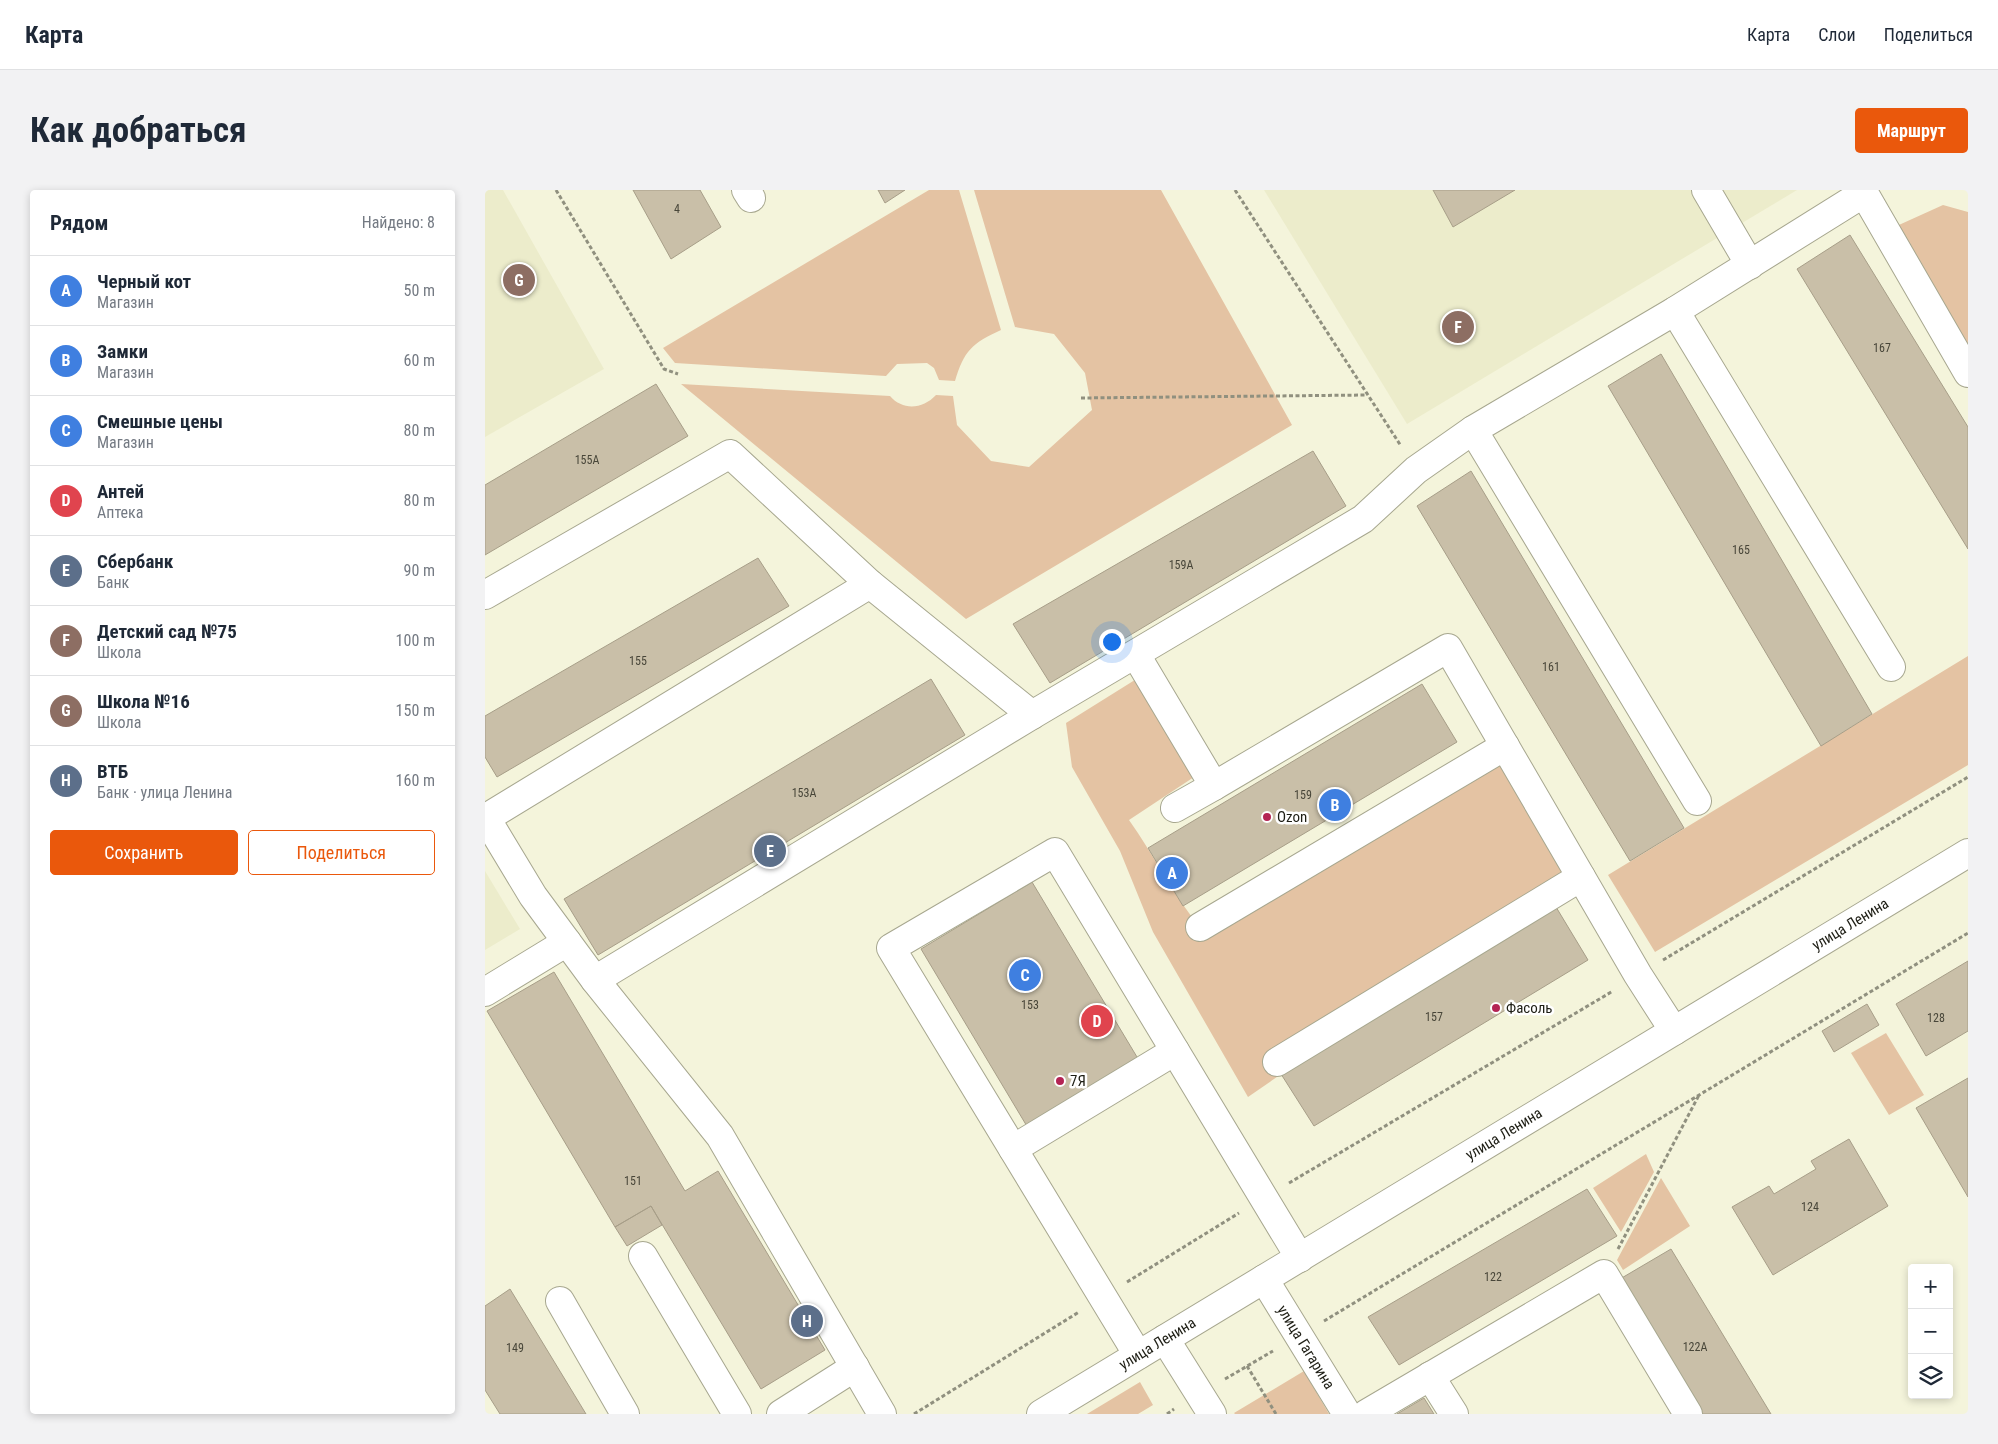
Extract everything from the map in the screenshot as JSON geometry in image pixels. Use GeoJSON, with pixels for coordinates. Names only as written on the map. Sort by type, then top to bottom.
{"type":"FeatureCollection","features":[{"type":"Feature","properties":{"kind":"street"},"geometry":{"type":"LineString","coordinates":[[1706,190],[1750,264]]}},
{"type":"Feature","properties":{"kind":"street"},"geometry":{"type":"LineString","coordinates":[[595,980],[1032,715],[1363,519],[1416,470],[1473,430],[1675,311],[1864,193],[1968,373]]}},
{"type":"Feature","properties":{"kind":"street"},"geometry":{"type":"LineString","coordinates":[[1675,311],[1891,667]]}},
{"type":"Feature","properties":{"kind":"street"},"geometry":{"type":"LineString","coordinates":[[1473,430],[1697,801]]}},
{"type":"Feature","properties":{"kind":"street"},"geometry":{"type":"LineString","coordinates":[[485,595],[730,454],[869,584],[1032,715]]}},
{"type":"Feature","properties":{"kind":"street"},"geometry":{"type":"LineString","coordinates":[[869,584],[486,817],[533,896],[595,980],[720,1136],[882,1414]]}},
{"type":"Feature","properties":{"kind":"street"},"geometry":{"type":"LineString","coordinates":[[1175,808],[1448,648],[1638,975],[1674,1031]]}},
{"type":"Feature","properties":{"kind":"street"},"geometry":{"type":"LineString","coordinates":[[1136,655],[1214,786]]}},
{"type":"Feature","properties":{"kind":"street"},"geometry":{"type":"LineString","coordinates":[[1201,927],[1505,746]]}},
{"type":"Feature","properties":{"kind":"street"},"geometry":{"type":"LineString","coordinates":[[1138,1355],[891,948],[1055,852],[1300,1258]]}},
{"type":"Feature","properties":{"kind":"street","name":"улица Ленина"},"geometry":{"type":"LineString","coordinates":[[1041,1414],[1968,854]]}},
{"type":"Feature","properties":{"kind":"street"},"geometry":{"type":"LineString","coordinates":[[1277,1062],[1581,877]]}},
{"type":"Feature","properties":{"kind":"street"},"geometry":{"type":"LineString","coordinates":[[485,992],[567,942]]}},
{"type":"Feature","properties":{"kind":"street"},"geometry":{"type":"LineString","coordinates":[[1013,1149],[1175,1051]]}},
{"type":"Feature","properties":{"kind":"street"},"geometry":{"type":"LineString","coordinates":[[643,1256],[737,1414]]}},
{"type":"Feature","properties":{"kind":"street"},"geometry":{"type":"LineString","coordinates":[[1366,1414],[1604,1274],[1688,1414]]}},
{"type":"Feature","properties":{"kind":"street","name":"улица Гагарина"},"geometry":{"type":"LineString","coordinates":[[1264,1279],[1347,1414]]}},
{"type":"Feature","properties":{"kind":"street"},"geometry":{"type":"LineString","coordinates":[[560,1302],[625,1414]]}},
{"type":"Feature","properties":{"kind":"street"},"geometry":{"type":"LineString","coordinates":[[1165,1339],[1206,1404]]}},
{"type":"Feature","properties":{"kind":"street"},"geometry":{"type":"LineString","coordinates":[[781,1414],[855,1367]]}},
{"type":"Feature","properties":{"kind":"street"},"geometry":{"type":"LineString","coordinates":[[1431,1376],[1454,1414]]}},
{"type":"Feature","properties":{"kind":"path"},"geometry":{"type":"LineString","coordinates":[[556,190],[664,368],[678,374]]}},
{"type":"Feature","properties":{"kind":"path"},"geometry":{"type":"LineString","coordinates":[[1235,190],[1416,470]]}},
{"type":"Feature","properties":{"kind":"path"},"geometry":{"type":"LineString","coordinates":[[1081,398],[1367,394]]}},
{"type":"Feature","properties":{"kind":"path"},"geometry":{"type":"LineString","coordinates":[[914,1414],[1263,1198],[1968,777]]}},
{"type":"Feature","properties":{"kind":"path"},"geometry":{"type":"LineString","coordinates":[[1167,1414],[1206,1404],[1247,1366],[1299,1337],[1968,933]]}},
{"type":"Feature","properties":{"kind":"path"},"geometry":{"type":"LineString","coordinates":[[1604,1274],[1699,1095]]}},
{"type":"Feature","properties":{"kind":"path"},"geometry":{"type":"LineString","coordinates":[[1247,1366],[1276,1414]]}},
{"type":"Feature","properties":{"kind":"shaded area"},"geometry":{"type":"Polygon","coordinates":[[[485,190],[503,190],[604,369],[485,437],[485,190]]]}},
{"type":"Feature","properties":{"kind":"shaded area"},"geometry":{"type":"Polygon","coordinates":[[[929,190],[959,190],[1001,330],[983,339],[971,349],[962,362],[955,381],[939,380],[934,368],[927,363],[897,364],[886,376],[675,363],[663,348],[929,190]]]}},
{"type":"Feature","properties":{"kind":"shaded area"},"geometry":{"type":"Polygon","coordinates":[[[974,190],[1161,190],[1292,425],[966,619],[681,384],[890,396],[895,401],[907,406],[925,403],[936,395],[953,396],[957,425],[991,461],[1029,467],[1092,410],[1085,373],[1054,334],[1015,327],[974,190]]]}},
{"type":"Feature","properties":{"kind":"shaded area"},"geometry":{"type":"Polygon","coordinates":[[[1264,190],[1797,190],[1407,424],[1264,190]]]}},
{"type":"Feature","properties":{"kind":"shaded area"},"geometry":{"type":"Polygon","coordinates":[[[1943,205],[1968,212],[1968,363],[1890,229],[1943,205]]]}},
{"type":"Feature","properties":{"kind":"shaded area"},"geometry":{"type":"Polygon","coordinates":[[[1968,656],[1968,765],[1655,952],[1608,875],[1968,656]]]}},
{"type":"Feature","properties":{"kind":"shaded area"},"geometry":{"type":"Polygon","coordinates":[[[1138,678],[1194,777],[1129,820],[1200,927],[1501,762],[1569,875],[1248,1097],[1153,932],[1120,851],[1072,767],[1066,723],[1138,678]]]}},
{"type":"Feature","properties":{"kind":"shaded area"},"geometry":{"type":"Polygon","coordinates":[[[485,871],[520,929],[485,950],[485,871]]]}},
{"type":"Feature","properties":{"kind":"shaded area"},"geometry":{"type":"Polygon","coordinates":[[[1886,1033],[1924,1095],[1889,1115],[1851,1053],[1886,1033]]]}},
{"type":"Feature","properties":{"kind":"shaded area"},"geometry":{"type":"Polygon","coordinates":[[[1646,1154],[1654,1172],[1621,1232],[1593,1188],[1646,1154]]]}},
{"type":"Feature","properties":{"kind":"shaded area"},"geometry":{"type":"Polygon","coordinates":[[[1661,1178],[1690,1226],[1623,1270],[1617,1260],[1661,1178]]]}},
{"type":"Feature","properties":{"kind":"shaded area"},"geometry":{"type":"Polygon","coordinates":[[[1304,1371],[1329,1414],[1234,1413],[1304,1371]]]}},
{"type":"Feature","properties":{"kind":"shaded area"},"geometry":{"type":"Polygon","coordinates":[[[1140,1382],[1153,1405],[1138,1414],[1087,1414],[1140,1382]]]}},
{"type":"Feature","properties":{"kind":"building"},"geometry":{"type":"Polygon","coordinates":[[[633,190],[700,190],[721,227],[671,259],[633,190]]]}},
{"type":"Feature","properties":{"kind":"building"},"geometry":{"type":"Polygon","coordinates":[[[878,190],[905,190],[885,203],[878,190]]]}},
{"type":"Feature","properties":{"kind":"building"},"geometry":{"type":"Polygon","coordinates":[[[1433,190],[1515,190],[1453,227],[1433,190]]]}},
{"type":"Feature","properties":{"kind":"building"},"geometry":{"type":"Polygon","coordinates":[[[1850,235],[1968,427],[1968,549],[1797,269],[1850,235]]]}},
{"type":"Feature","properties":{"kind":"building"},"geometry":{"type":"Polygon","coordinates":[[[1661,354],[1872,714],[1821,746],[1608,386],[1661,354]]]}},
{"type":"Feature","properties":{"kind":"building"},"geometry":{"type":"Polygon","coordinates":[[[656,384],[688,436],[485,555],[485,485],[656,384]]]}},
{"type":"Feature","properties":{"kind":"building"},"geometry":{"type":"Polygon","coordinates":[[[1313,451],[1346,506],[1050,683],[1013,624],[1313,451]]]}},
{"type":"Feature","properties":{"kind":"building"},"geometry":{"type":"Polygon","coordinates":[[[1471,471],[1684,828],[1630,861],[1417,506],[1471,471]]]}},
{"type":"Feature","properties":{"kind":"building"},"geometry":{"type":"Polygon","coordinates":[[[758,558],[789,606],[497,777],[485,757],[485,716],[758,558]]]}},
{"type":"Feature","properties":{"kind":"building"},"geometry":{"type":"Polygon","coordinates":[[[931,679],[965,735],[598,955],[564,899],[931,679]]]}},
{"type":"Feature","properties":{"kind":"building"},"geometry":{"type":"Polygon","coordinates":[[[1422,684],[1457,742],[1183,906],[1148,848],[1422,684]]]}},
{"type":"Feature","properties":{"kind":"building"},"geometry":{"type":"Polygon","coordinates":[[[1032,882],[1140,1062],[1028,1128],[921,949],[1032,882]]]}},
{"type":"Feature","properties":{"kind":"building"},"geometry":{"type":"Polygon","coordinates":[[[1556,907],[1588,960],[1314,1126],[1281,1074],[1556,907]]]}},
{"type":"Feature","properties":{"kind":"building"},"geometry":{"type":"Polygon","coordinates":[[[1968,961],[1968,1031],[1926,1056],[1896,1004],[1968,961]]]}},
{"type":"Feature","properties":{"kind":"building"},"geometry":{"type":"Polygon","coordinates":[[[554,972],[685,1191],[718,1171],[825,1350],[761,1389],[651,1206],[615,1227],[487,1011],[554,972]]]}},
{"type":"Feature","properties":{"kind":"building"},"geometry":{"type":"Polygon","coordinates":[[[1867,1004],[1879,1025],[1834,1052],[1822,1031],[1867,1004]]]}},
{"type":"Feature","properties":{"kind":"building"},"geometry":{"type":"Polygon","coordinates":[[[1968,1078],[1968,1197],[1916,1108],[1968,1078]]]}},
{"type":"Feature","properties":{"kind":"building"},"geometry":{"type":"Polygon","coordinates":[[[1849,1139],[1888,1206],[1773,1275],[1732,1207],[1769,1186],[1774,1194],[1816,1169],[1811,1161],[1849,1139]]]}},
{"type":"Feature","properties":{"kind":"building"},"geometry":{"type":"Polygon","coordinates":[[[1587,1189],[1617,1236],[1399,1365],[1368,1317],[1587,1189]]]}},
{"type":"Feature","properties":{"kind":"building"},"geometry":{"type":"Polygon","coordinates":[[[651,1206],[662,1225],[627,1246],[615,1227],[651,1206]]]}},
{"type":"Feature","properties":{"kind":"building"},"geometry":{"type":"Polygon","coordinates":[[[1671,1249],[1771,1414],[1702,1414],[1620,1279],[1671,1249]]]}},
{"type":"Feature","properties":{"kind":"building"},"geometry":{"type":"Polygon","coordinates":[[[510,1289],[586,1414],[500,1414],[485,1390],[485,1306],[510,1289]]]}},
{"type":"Feature","properties":{"kind":"building"},"geometry":{"type":"Polygon","coordinates":[[[1424,1398],[1434,1414],[1397,1414],[1424,1398]]]}},
{"type":"Feature","properties":{"kind":"place","name":"Школа №16"},"geometry":{"type":"Point","coordinates":[519,280]}},
{"type":"Feature","properties":{"kind":"place","name":"Детский сад №75"},"geometry":{"type":"Point","coordinates":[1458,327]}},
{"type":"Feature","properties":{"kind":"place","name":"Замки"},"geometry":{"type":"Point","coordinates":[1335,805]}},
{"type":"Feature","properties":{"kind":"place","name":"Ozon"},"geometry":{"type":"Point","coordinates":[1267,817]}},
{"type":"Feature","properties":{"kind":"place","name":"Сбербанк"},"geometry":{"type":"Point","coordinates":[770,851]}},
{"type":"Feature","properties":{"kind":"place","name":"Черный кот"},"geometry":{"type":"Point","coordinates":[1172,873]}},
{"type":"Feature","properties":{"kind":"place","name":"Смешные цены"},"geometry":{"type":"Point","coordinates":[1025,975]}},
{"type":"Feature","properties":{"kind":"place","name":"Фасоль"},"geometry":{"type":"Point","coordinates":[1496,1008]}},
{"type":"Feature","properties":{"kind":"place","name":"Антей"},"geometry":{"type":"Point","coordinates":[1097,1021]}},
{"type":"Feature","properties":{"kind":"place","name":"7Я"},"geometry":{"type":"Point","coordinates":[1060,1081]}},
{"type":"Feature","properties":{"kind":"place","name":"ВТБ"},"geometry":{"type":"Point","coordinates":[807,1321]}}]}
